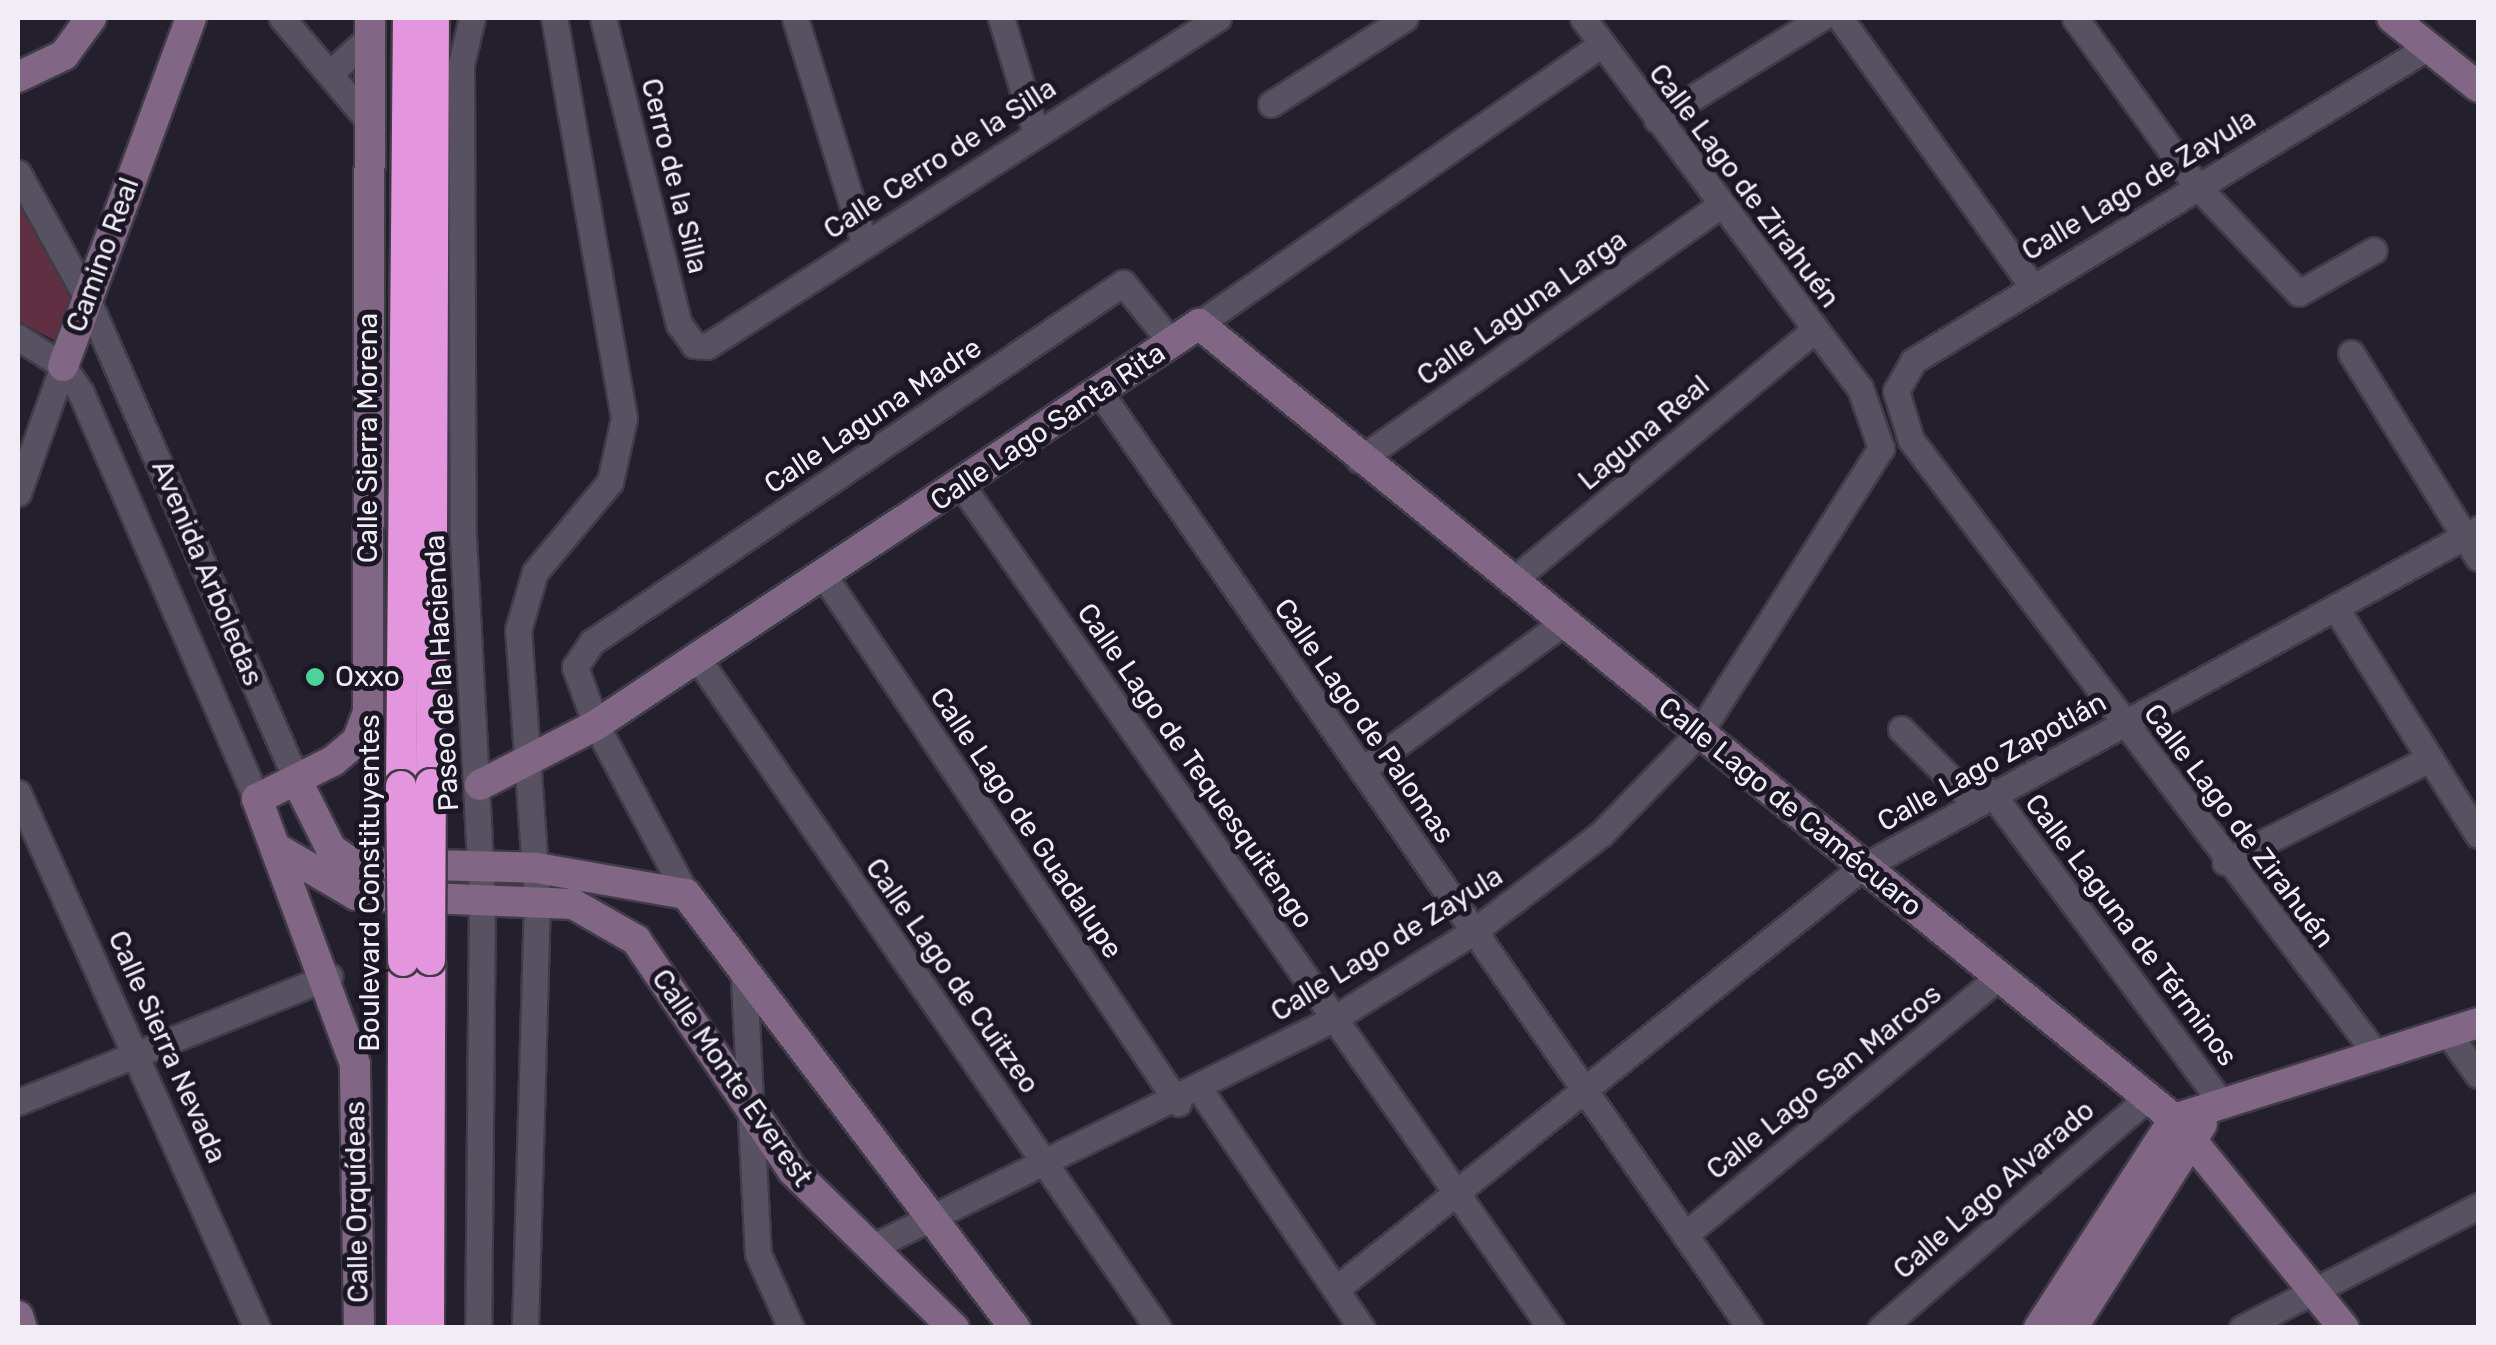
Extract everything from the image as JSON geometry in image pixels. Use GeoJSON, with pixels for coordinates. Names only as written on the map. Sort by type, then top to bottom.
{"type":"FeatureCollection","features":[{"type":"Feature","properties":{"kind":"highway","name":"Boulevard Constituyentes"},"geometry":{"type":"LineString","coordinates":[[408,18],[416,961],[430,1328]]}},
{"type":"Feature","properties":{"kind":"highway","name":"Boulevard Constituyentes"},"geometry":{"type":"LineString","coordinates":[[416,785],[434,18]]}},
{"type":"Feature","properties":{"kind":"highway","name":"Boulevard Constituyentes"},"geometry":{"type":"LineString","coordinates":[[402,1328],[416,961]]}},
{"type":"Feature","properties":{"kind":"street"},"geometry":{"type":"LineString","coordinates":[[19,72],[64,55],[91,18]]}},
{"type":"Feature","properties":{"kind":"street","name":"Camino Real"},"geometry":{"type":"LineString","coordinates":[[18,493],[86,296],[190,18]]}},
{"type":"Feature","properties":{"kind":"street"},"geometry":{"type":"LineString","coordinates":[[282,18],[370,122]]}},
{"type":"Feature","properties":{"kind":"street","name":"Paseo de la Hacienda"},"geometry":{"type":"LineString","coordinates":[[472,18],[460,64],[463,536],[480,785],[478,1315]]}},
{"type":"Feature","properties":{"kind":"street"},"geometry":{"type":"LineString","coordinates":[[524,1328],[532,1299],[537,868],[522,597],[610,482],[624,418],[554,18]]}},
{"type":"Feature","properties":{"kind":"street","name":"Cerro de la Silla"},"geometry":{"type":"LineString","coordinates":[[603,18],[680,324],[694,346]]}},
{"type":"Feature","properties":{"kind":"street"},"geometry":{"type":"LineString","coordinates":[[795,18],[864,242]]}},
{"type":"Feature","properties":{"kind":"street"},"geometry":{"type":"LineString","coordinates":[[1000,18],[1036,134]]}},
{"type":"Feature","properties":{"kind":"street"},"geometry":{"type":"LineString","coordinates":[[1271,104],[1405,18]]}},
{"type":"Feature","properties":{"kind":"street","name":"Calle Lago de Zirahuén"},"geometry":{"type":"LineString","coordinates":[[1583,18],[1860,388],[1881,448]]}},
{"type":"Feature","properties":{"kind":"street"},"geometry":{"type":"LineString","coordinates":[[1657,120],[1821,18]]}},
{"type":"Feature","properties":{"kind":"street"},"geometry":{"type":"LineString","coordinates":[[1840,18],[2032,286]]}},
{"type":"Feature","properties":{"kind":"street"},"geometry":{"type":"LineString","coordinates":[[2074,18],[2196,185],[2299,293],[2374,250]]}},
{"type":"Feature","properties":{"kind":"street"},"geometry":{"type":"LineString","coordinates":[[2392,18],[2478,87]]}},
{"type":"Feature","properties":{"kind":"street","name":"Calle Cerro de la Silla"},"geometry":{"type":"LineString","coordinates":[[694,346],[718,341],[1202,22]]}},
{"type":"Feature","properties":{"kind":"street"},"geometry":{"type":"LineString","coordinates":[[330,73],[370,27]]}},
{"type":"Feature","properties":{"kind":"street","name":"Calle Sierra Morena"},"geometry":{"type":"LineString","coordinates":[[258,799],[297,782],[356,742],[368,713],[370,27]]}},
{"type":"Feature","properties":{"kind":"street","name":"Calle Lago Santa Rita"},"geometry":{"type":"LineString","coordinates":[[480,785],[596,725],[1102,394],[1600,45]]}},
{"type":"Feature","properties":{"kind":"street","name":"Calle Lago de Zayula"},"geometry":{"type":"LineString","coordinates":[[1896,391],[1913,361],[2428,47]]}},
{"type":"Feature","properties":{"kind":"street","name":"Avenida Arboledas"},"geometry":{"type":"LineString","coordinates":[[18,173],[86,296],[297,782],[331,849]]}},
{"type":"Feature","properties":{"kind":"street","name":"Calle Laguna Larga"},"geometry":{"type":"LineString","coordinates":[[1359,460],[1721,205]]}},
{"type":"Feature","properties":{"kind":"street","name":"Calle Laguna Madre"},"geometry":{"type":"LineString","coordinates":[[596,725],[574,668],[592,642],[1122,283],[1172,343]]}},
{"type":"Feature","properties":{"kind":"street","name":"Calle Lago de Camécuaro"},"geometry":{"type":"LineString","coordinates":[[1199,324],[1359,460],[1700,732],[2183,1128],[2344,1328]]}},
{"type":"Feature","properties":{"kind":"street","name":"Laguna Real"},"geometry":{"type":"LineString","coordinates":[[1511,582],[1815,330]]}},
{"type":"Feature","properties":{"kind":"street"},"geometry":{"type":"LineString","coordinates":[[18,336],[63,366]]}},
{"type":"Feature","properties":{"kind":"street"},"geometry":{"type":"LineString","coordinates":[[2351,352],[2474,541]]}},
{"type":"Feature","properties":{"kind":"street","name":"Avenida Arboledas"},"geometry":{"type":"LineString","coordinates":[[63,366],[278,849]]}},
{"type":"Feature","properties":{"kind":"street"},"geometry":{"type":"LineString","coordinates":[[1860,388],[1896,391]]}},
{"type":"Feature","properties":{"kind":"street","name":"Calle Lago de Zirahuén"},"geometry":{"type":"LineString","coordinates":[[1896,391],[1911,440],[2225,862],[2377,1055]]}},
{"type":"Feature","properties":{"kind":"street","name":"Calle Lago de Palomas"},"geometry":{"type":"LineString","coordinates":[[1102,394],[1750,1328]]}},
{"type":"Feature","properties":{"kind":"street"},"geometry":{"type":"LineString","coordinates":[[1881,448],[1911,440]]}},
{"type":"Feature","properties":{"kind":"street","name":"Calle Lago de Zayula"},"geometry":{"type":"LineString","coordinates":[[872,1247],[1189,1096],[1335,1018],[1474,931],[1601,834],[1700,732],[1881,448]]}},
{"type":"Feature","properties":{"kind":"street","name":"Calle Lago de Tequesquitengo"},"geometry":{"type":"LineString","coordinates":[[962,486],[1551,1328]]}},
{"type":"Feature","properties":{"kind":"street","name":"Calle Lago Zapotlán"},"geometry":{"type":"LineString","coordinates":[[1336,1289],[1862,868],[1981,796],[2336,608],[2474,541]]}},
{"type":"Feature","properties":{"kind":"street","name":"Calle Lago de Guadalupe"},"geometry":{"type":"LineString","coordinates":[[824,576],[1189,1096],[1362,1328]]}},
{"type":"Feature","properties":{"kind":"street"},"geometry":{"type":"LineString","coordinates":[[2336,608],[2478,835]]}},
{"type":"Feature","properties":{"kind":"street"},"geometry":{"type":"LineString","coordinates":[[1362,770],[1563,623]]}},
{"type":"Feature","properties":{"kind":"street","name":"Calle Lago de Cuitzeo"},"geometry":{"type":"LineString","coordinates":[[698,659],[1158,1328]]}},
{"type":"Feature","properties":{"kind":"street"},"geometry":{"type":"LineString","coordinates":[[596,725],[686,894],[744,980],[1014,1328]]}},
{"type":"Feature","properties":{"kind":"street","name":"Calle Laguna de Términos"},"geometry":{"type":"LineString","coordinates":[[1901,729],[1981,796],[2218,1106]]}},
{"type":"Feature","properties":{"kind":"street"},"geometry":{"type":"LineString","coordinates":[[2225,862],[2429,759]]}},
{"type":"Feature","properties":{"kind":"street","name":"Calle Sierra Nevada"},"geometry":{"type":"LineString","coordinates":[[18,793],[138,1052],[258,1328]]}},
{"type":"Feature","properties":{"kind":"street","name":"Calle Monte Everest"},"geometry":{"type":"LineString","coordinates":[[278,849],[356,895],[481,882],[537,868],[686,894]]}},
{"type":"Feature","properties":{"kind":"street","name":"Calle Orquídeas"},"geometry":{"type":"LineString","coordinates":[[278,849],[330,976],[355,1064],[359,1328]]}},
{"type":"Feature","properties":{"kind":"street","name":"Calle Monte Everest"},"geometry":{"type":"LineString","coordinates":[[331,849],[381,869],[481,882],[537,899],[573,904],[636,940],[816,1198],[954,1328]]}},
{"type":"Feature","properties":{"kind":"street"},"geometry":{"type":"LineString","coordinates":[[18,1102],[330,976]]}},
{"type":"Feature","properties":{"kind":"street","name":"Calle Lago San Marcos"},"geometry":{"type":"LineString","coordinates":[[1687,1233],[2000,976]]}},
{"type":"Feature","properties":{"kind":"street"},"geometry":{"type":"LineString","coordinates":[[744,980],[758,1254],[791,1328]]}},
{"type":"Feature","properties":{"kind":"street"},"geometry":{"type":"LineString","coordinates":[[2039,1328],[2183,1128],[2218,1106],[2478,1023]]}},
{"type":"Feature","properties":{"kind":"street"},"geometry":{"type":"LineString","coordinates":[[2446,1032],[2478,1075]]}},
{"type":"Feature","properties":{"kind":"street","name":"Calle Lago Alvarado"},"geometry":{"type":"LineString","coordinates":[[1880,1328],[2147,1098]]}},
{"type":"Feature","properties":{"kind":"street"},"geometry":{"type":"LineString","coordinates":[[2072,1328],[2183,1128]]}},
{"type":"Feature","properties":{"kind":"street"},"geometry":{"type":"LineString","coordinates":[[2242,1328],[2478,1206]]}},
{"type":"Feature","properties":{"kind":"street"},"geometry":{"type":"LineString","coordinates":[[532,1299],[550,1328]]}},
{"type":"Feature","properties":{"kind":"street"},"geometry":{"type":"LineString","coordinates":[[478,1315],[494,1328]]}},
{"type":"Feature","properties":{"kind":"street"},"geometry":{"type":"LineString","coordinates":[[18,1316],[22,1328]]}},
{"type":"Feature","properties":{"kind":"shaded area"},"geometry":{"type":"Polygon","coordinates":[[[18,182],[79,287],[60,343],[18,321],[18,182]]]}},
{"type":"Feature","properties":{"kind":"place","name":"Oxxo"},"geometry":{"type":"Point","coordinates":[315,677]}}]}
